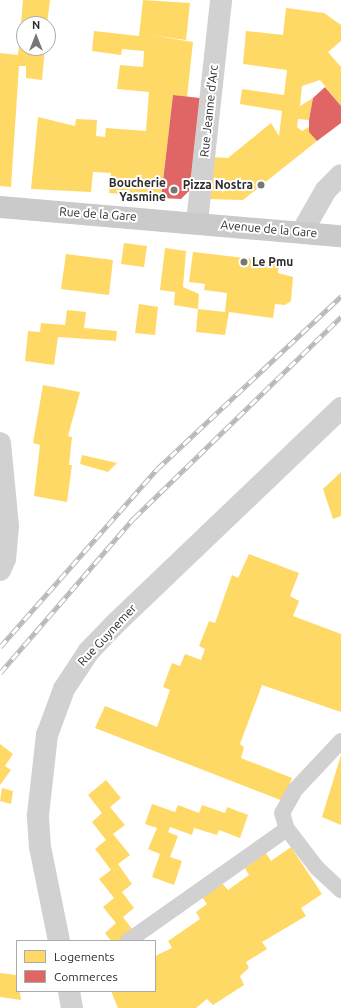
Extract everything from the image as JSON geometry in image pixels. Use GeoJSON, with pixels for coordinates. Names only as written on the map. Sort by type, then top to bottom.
{"type":"FeatureCollection","features":[{"type":"Feature","properties":{"kind":"main road","name":"Rue de la Gare"},"geometry":{"type":"LineString","coordinates":[[0,207],[197,222]]}},
{"type":"Feature","properties":{"kind":"main road","name":"Avenue de la Gare"},"geometry":{"type":"LineString","coordinates":[[197,222],[341,236]]}},
{"type":"Feature","properties":{"kind":"street","name":"Rue Jeanne d'Arc"},"geometry":{"type":"LineString","coordinates":[[197,222],[221,0]]}},
{"type":"Feature","properties":{"kind":"street"},"geometry":{"type":"LineString","coordinates":[[302,232],[326,190],[341,175]]}},
{"type":"Feature","properties":{"kind":"street","name":"Rue Guynemer"},"geometry":{"type":"LineString","coordinates":[[58,940],[40,847],[38,815],[46,735],[64,689],[89,652],[115,624],[341,408]]}},
{"type":"Feature","properties":{"kind":"street"},"geometry":{"type":"LineString","coordinates":[[0,443],[8,526],[5,559],[0,570]]}},
{"type":"Feature","properties":{"kind":"street"},"geometry":{"type":"LineString","coordinates":[[69,992],[72,1008]]}},
{"type":"Feature","properties":{"kind":"lane"},"geometry":{"type":"LineString","coordinates":[[341,741],[295,790],[282,813],[287,829],[317,868],[341,890]]}},
{"type":"Feature","properties":{"kind":"lane"},"geometry":{"type":"LineString","coordinates":[[129,940],[287,829]]}},
{"type":"Feature","properties":{"kind":"building: Logements"},"geometry":{"type":"Polygon","coordinates":[[[23,0],[50,0],[48,16],[22,16],[23,0]]]}},
{"type":"Feature","properties":{"kind":"building: Logements"},"geometry":{"type":"Polygon","coordinates":[[[143,0],[190,3],[186,40],[150,35],[193,42],[187,97],[173,95],[161,197],[109,193],[111,173],[93,172],[91,192],[31,189],[38,117],[75,126],[76,119],[97,120],[96,136],[105,137],[106,128],[146,131],[149,92],[117,89],[120,65],[143,67],[144,51],[122,49],[121,55],[92,51],[94,31],[139,36],[143,0]]]}},
{"type":"Feature","properties":{"kind":"building: Logements"},"geometry":{"type":"Polygon","coordinates":[[[286,8],[324,13],[341,25],[341,41],[328,52],[341,67],[341,106],[320,80],[302,86],[300,106],[313,98],[309,120],[298,119],[297,127],[302,131],[309,127],[317,141],[243,200],[205,199],[210,157],[228,158],[271,123],[279,136],[282,111],[240,104],[242,89],[284,95],[287,70],[243,64],[246,31],[283,35],[286,8]]]}},
{"type":"Feature","properties":{"kind":"building: Logements"},"geometry":{"type":"Polygon","coordinates":[[[0,53],[16,55],[16,56],[44,56],[42,80],[26,78],[26,66],[19,66],[11,187],[0,186],[0,53]]]}},
{"type":"Feature","properties":{"kind":"building: Logements"},"geometry":{"type":"Polygon","coordinates":[[[124,243],[147,246],[144,267],[121,264],[124,243]]]}},
{"type":"Feature","properties":{"kind":"building: Logements"},"geometry":{"type":"Polygon","coordinates":[[[165,248],[186,251],[183,287],[199,294],[198,309],[174,305],[175,292],[160,290],[165,248]]]}},
{"type":"Feature","properties":{"kind":"building: Logements"},"geometry":{"type":"Polygon","coordinates":[[[193,252],[279,262],[278,273],[293,277],[291,301],[285,305],[275,304],[273,318],[229,312],[225,335],[196,332],[198,309],[225,312],[227,293],[204,290],[205,284],[189,282],[193,252]]]}},
{"type":"Feature","properties":{"kind":"building: Logements"},"geometry":{"type":"Polygon","coordinates":[[[66,254],[113,260],[109,295],[61,289],[66,254]]]}},
{"type":"Feature","properties":{"kind":"building: Logements"},"geometry":{"type":"Polygon","coordinates":[[[139,304],[158,307],[155,335],[135,333],[139,304]]]}},
{"type":"Feature","properties":{"kind":"building: Logements"},"geometry":{"type":"Polygon","coordinates":[[[67,310],[86,312],[84,328],[117,331],[116,341],[58,337],[54,365],[25,361],[28,331],[40,332],[41,323],[65,325],[67,310]]]}},
{"type":"Feature","properties":{"kind":"building: Logements"},"geometry":{"type":"Polygon","coordinates":[[[43,385],[80,392],[68,436],[72,437],[69,465],[72,465],[67,502],[34,496],[40,445],[33,443],[43,385]]]}},
{"type":"Feature","properties":{"kind":"building: Logements"},"geometry":{"type":"Polygon","coordinates":[[[82,455],[117,463],[108,472],[80,464],[82,455]]]}},
{"type":"Feature","properties":{"kind":"building: Logements"},"geometry":{"type":"Polygon","coordinates":[[[341,472],[341,516],[333,519],[323,489],[341,472]]]}},
{"type":"Feature","properties":{"kind":"building: Logements"},"geometry":{"type":"Polygon","coordinates":[[[249,554],[299,573],[290,596],[299,601],[293,616],[341,634],[341,712],[262,685],[240,744],[244,747],[241,758],[292,778],[283,801],[95,728],[105,706],[157,727],[170,690],[163,687],[172,663],[180,666],[185,654],[201,660],[205,649],[199,646],[209,621],[215,623],[232,575],[238,578],[249,554]]]}},
{"type":"Feature","properties":{"kind":"building: Logements"},"geometry":{"type":"Polygon","coordinates":[[[0,744],[13,754],[5,766],[11,770],[0,785],[0,744]]]}},
{"type":"Feature","properties":{"kind":"building: Logements"},"geometry":{"type":"Polygon","coordinates":[[[341,755],[341,825],[322,817],[341,755]]]}},
{"type":"Feature","properties":{"kind":"building: Logements"},"geometry":{"type":"Polygon","coordinates":[[[106,780],[121,798],[110,807],[125,825],[113,834],[130,855],[118,864],[132,884],[122,892],[134,908],[123,917],[138,937],[134,940],[110,940],[105,933],[116,923],[103,907],[114,898],[99,879],[111,870],[95,849],[106,840],[92,822],[102,813],[88,795],[106,780]]]}},
{"type":"Feature","properties":{"kind":"building: Logements"},"geometry":{"type":"Polygon","coordinates":[[[2,788],[13,791],[11,804],[0,801],[2,788]]]}},
{"type":"Feature","properties":{"kind":"building: Logements"},"geometry":{"type":"Polygon","coordinates":[[[152,804],[175,812],[178,805],[199,813],[202,805],[225,813],[227,807],[248,815],[240,838],[219,830],[217,835],[194,828],[192,835],[170,827],[168,832],[178,836],[170,857],[182,861],[174,885],[152,877],[160,854],[148,849],[157,828],[145,824],[152,804]]]}},
{"type":"Feature","properties":{"kind":"building: Logements"},"geometry":{"type":"Polygon","coordinates":[[[291,847],[322,894],[301,908],[306,916],[262,942],[267,949],[246,962],[249,968],[240,976],[244,985],[213,1005],[207,999],[196,1008],[118,1008],[111,992],[156,992],[156,956],[172,948],[168,941],[200,919],[196,912],[207,904],[202,897],[222,883],[228,890],[249,875],[245,868],[266,853],[271,861],[291,847]]]}},
{"type":"Feature","properties":{"kind":"building: Logements"},"geometry":{"type":"Polygon","coordinates":[[[0,973],[16,975],[16,992],[20,992],[21,1000],[0,997],[0,973]]]}},
{"type":"Feature","properties":{"kind":"building: Commerces"},"geometry":{"type":"Polygon","coordinates":[[[325,87],[341,106],[341,123],[317,141],[309,132],[309,120],[313,98],[325,87]]]}},
{"type":"Feature","properties":{"kind":"building: Commerces"},"geometry":{"type":"Polygon","coordinates":[[[173,95],[200,98],[190,190],[181,199],[161,198],[173,95]]]}},
{"type":"Feature","properties":{"kind":"railway"},"geometry":{"type":"LineString","coordinates":[[0,647],[157,469],[341,296]]}},
{"type":"Feature","properties":{"kind":"railway"},"geometry":{"type":"LineString","coordinates":[[0,673],[134,518],[341,317]]}},
{"type":"Feature","properties":{"kind":"place","name":"Pizza Nostra"},"geometry":{"type":"Point","coordinates":[261,185]}},
{"type":"Feature","properties":{"kind":"place","name":"Boucherie Yasmine"},"geometry":{"type":"Point","coordinates":[174,190]}},
{"type":"Feature","properties":{"kind":"place","name":"Le Pmu"},"geometry":{"type":"Point","coordinates":[244,262]}}]}
